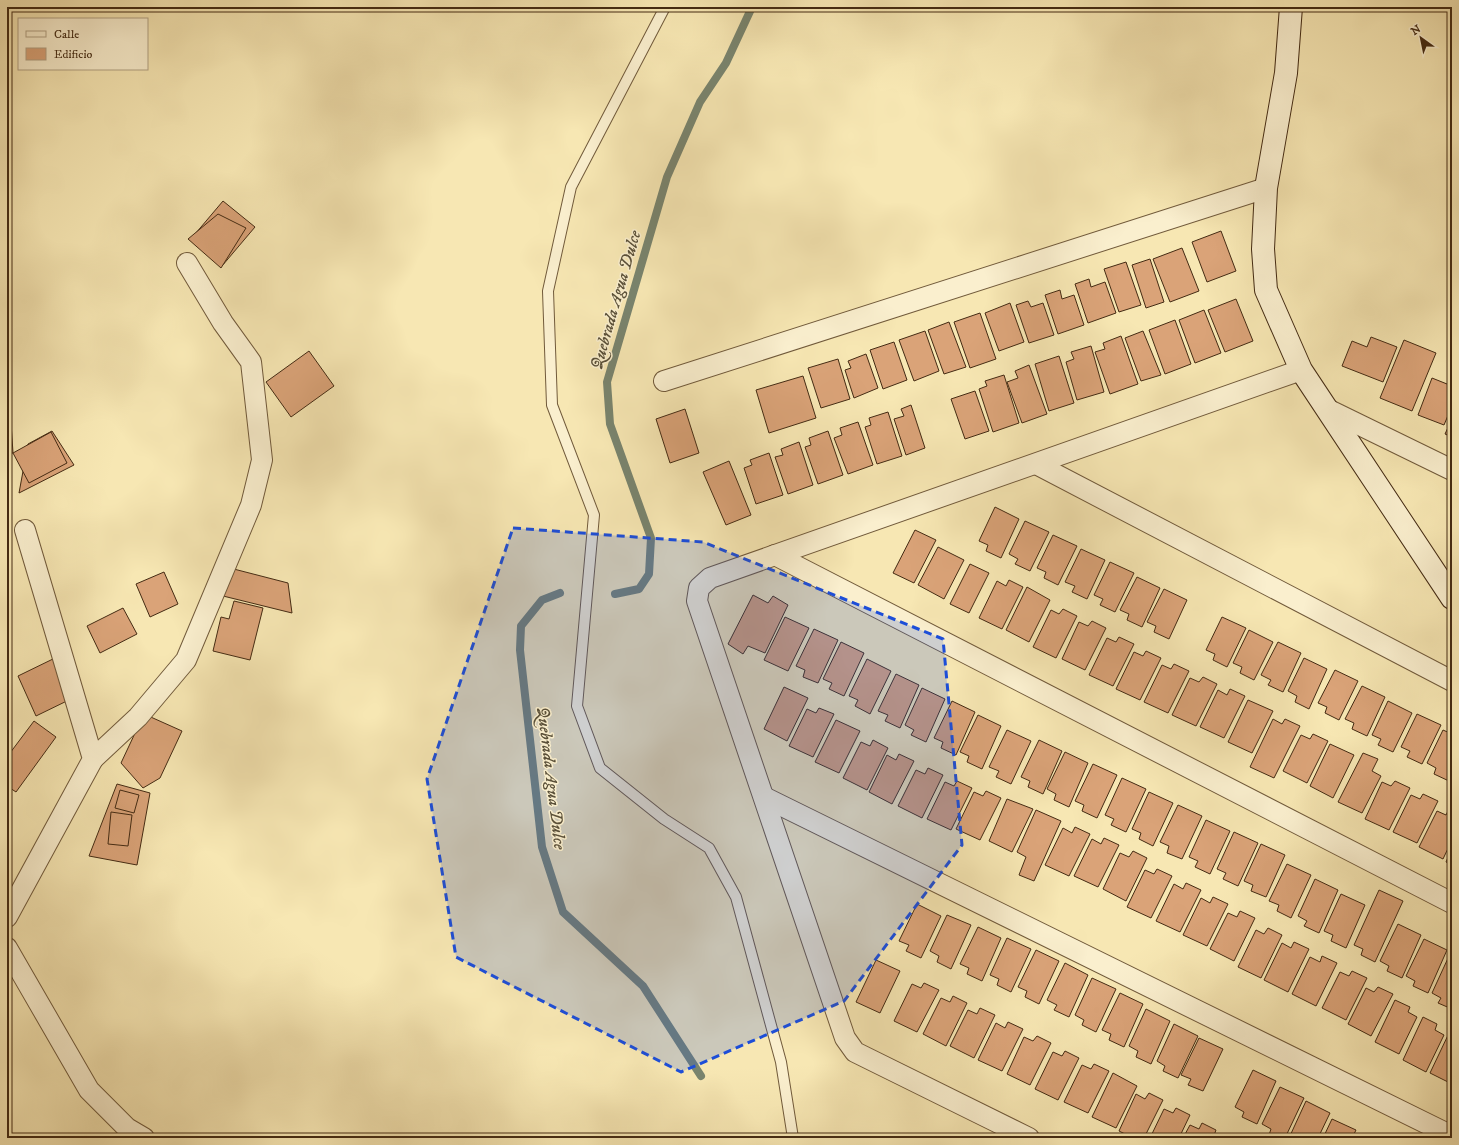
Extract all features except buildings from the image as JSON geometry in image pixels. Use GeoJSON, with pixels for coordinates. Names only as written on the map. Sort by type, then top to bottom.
{"type":"FeatureCollection","features":[{"type":"Feature","properties":{"kind":"street"},"geometry":{"type":"LineString","coordinates":[[1291,7],[1286,73],[1266,188],[1263,249],[1266,290],[1301,370],[1452,598]]}},
{"type":"Feature","properties":{"kind":"street"},"geometry":{"type":"LineString","coordinates":[[664,381],[1266,188]]}},
{"type":"Feature","properties":{"kind":"street"},"geometry":{"type":"LineString","coordinates":[[7,917],[93,759],[138,717],[186,660],[251,505],[262,460],[251,362],[223,323],[187,263]]}},
{"type":"Feature","properties":{"kind":"street"},"geometry":{"type":"LineString","coordinates":[[1029,1138],[855,1052],[845,1038],[697,601],[699,588],[710,578],[1301,370]]}},
{"type":"Feature","properties":{"kind":"street"},"geometry":{"type":"LineString","coordinates":[[1328,410],[1452,470]]}},
{"type":"Feature","properties":{"kind":"street"},"geometry":{"type":"LineString","coordinates":[[1036,464],[1452,681]]}},
{"type":"Feature","properties":{"kind":"street"},"geometry":{"type":"LineString","coordinates":[[25,530],[93,759]]}},
{"type":"Feature","properties":{"kind":"street"},"geometry":{"type":"LineString","coordinates":[[775,555],[1452,903]]}},
{"type":"Feature","properties":{"kind":"street"},"geometry":{"type":"LineString","coordinates":[[764,797],[1452,1136]]}},
{"type":"Feature","properties":{"kind":"street"},"geometry":{"type":"LineString","coordinates":[[7,948],[89,1090],[126,1128],[144,1138]]}},
{"type":"Feature","properties":{"kind":"lane"},"geometry":{"type":"LineString","coordinates":[[665,7],[571,187],[548,291],[552,405],[594,515],[577,706],[600,768],[664,819],[709,848],[736,896],[781,1062],[793,1138]]}},
{"type":"Feature","properties":{"kind":"highlighted area"},"geometry":{"type":"Polygon","coordinates":[[[513,528],[703,542],[943,639],[962,845],[844,1001],[681,1072],[456,957],[427,779],[513,528]]]}},
{"type":"Feature","properties":{"kind":"waterway","name":"Quebrada Agua Dulce"},"geometry":{"type":"LineString","coordinates":[[615,594],[639,589],[649,574],[651,538],[610,424],[607,382],[667,177],[700,102],[726,63],[752,7]]}},
{"type":"Feature","properties":{"kind":"waterway","name":"Quebrada Agua Dulce"},"geometry":{"type":"LineString","coordinates":[[560,593],[542,600],[521,626],[520,650],[542,847],[563,912],[643,986],[701,1076]]}}]}
